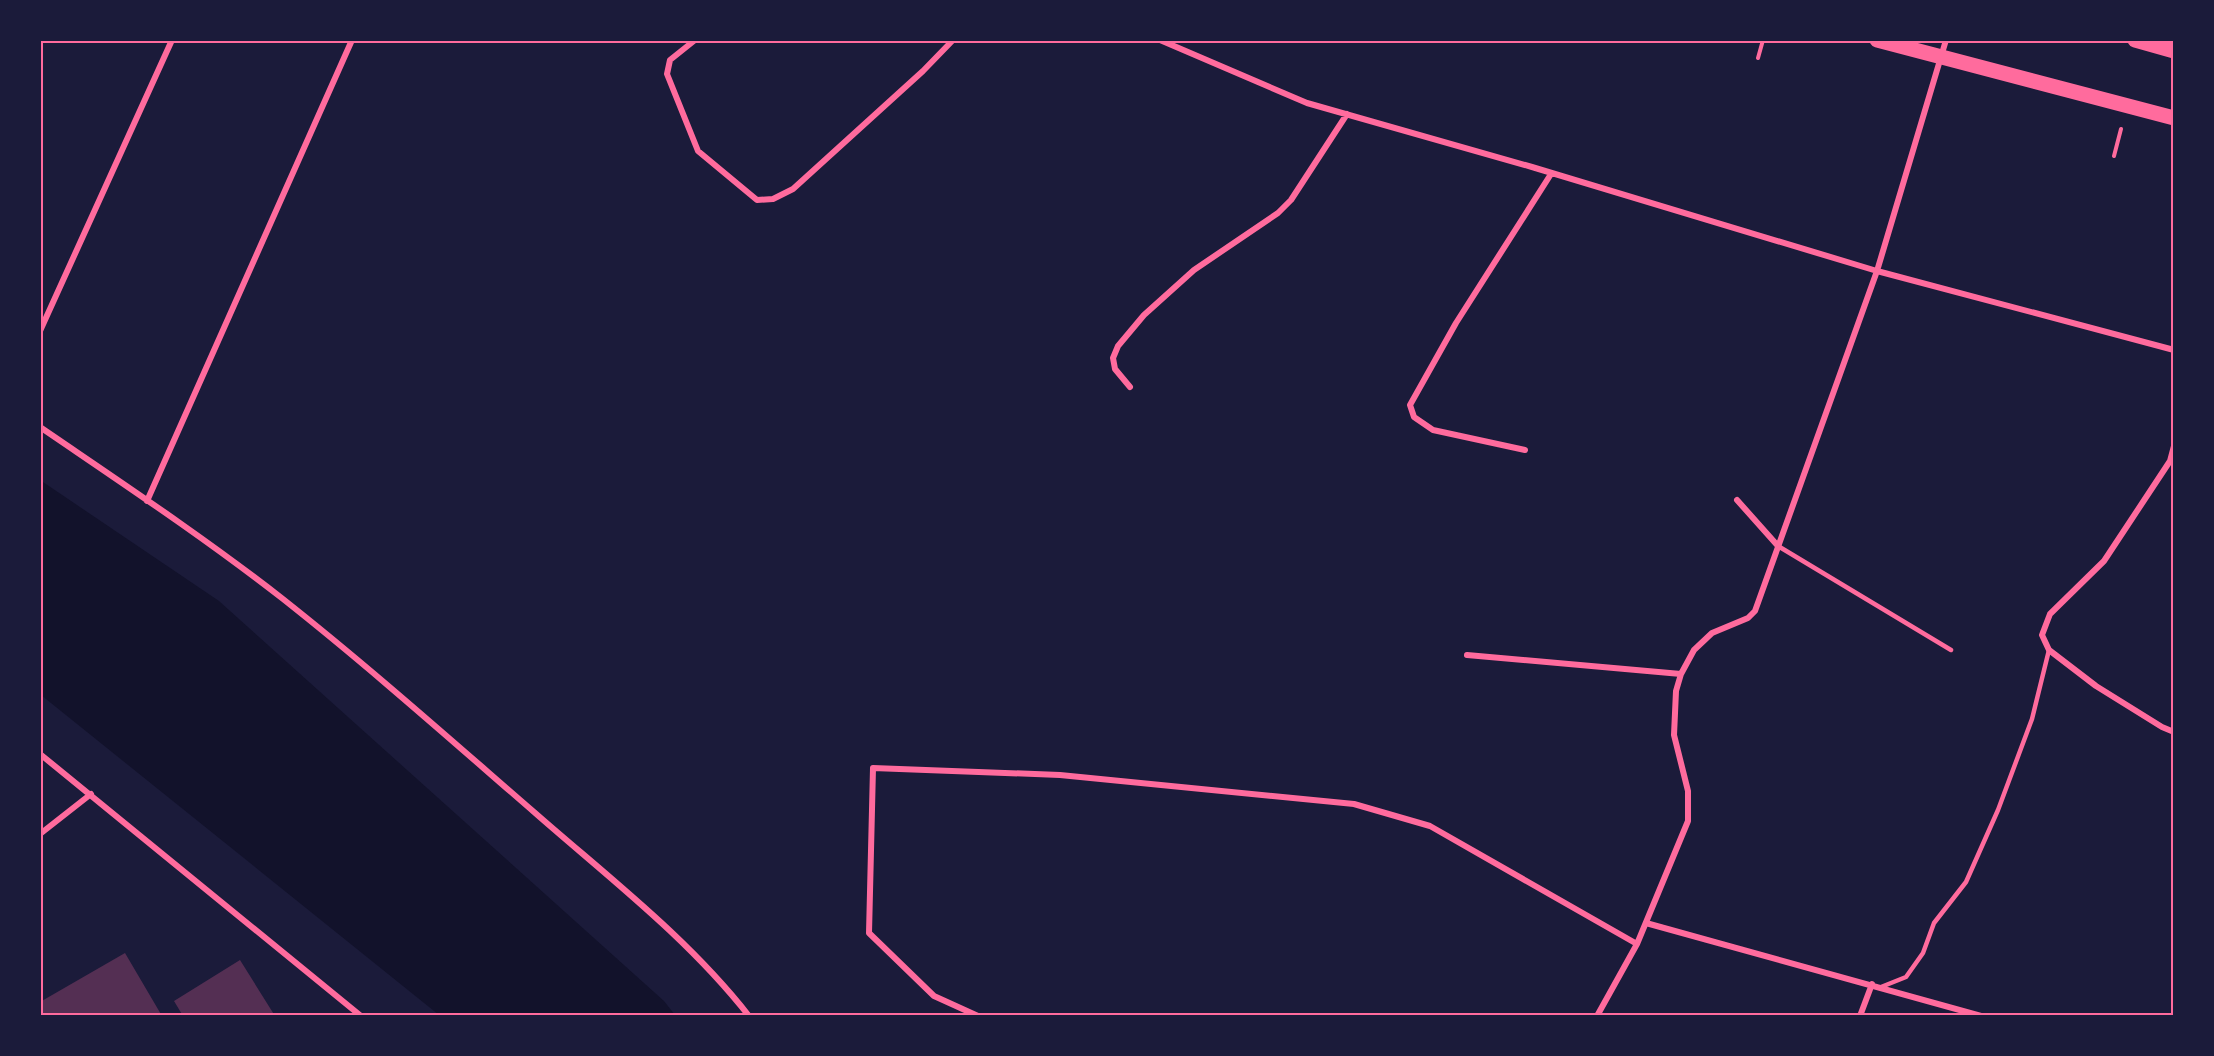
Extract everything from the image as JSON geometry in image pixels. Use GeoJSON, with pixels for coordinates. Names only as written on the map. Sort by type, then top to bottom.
{"type":"FeatureCollection","features":[{"type":"Feature","properties":{"kind":"main road"},"geometry":{"type":"LineString","coordinates":[[1877,40],[2174,118]]}},
{"type":"Feature","properties":{"kind":"main road"},"geometry":{"type":"LineString","coordinates":[[2135,40],[2174,51]]}},
{"type":"Feature","properties":{"kind":"street"},"geometry":{"type":"LineString","coordinates":[[40,331],[172,40]]}},
{"type":"Feature","properties":{"kind":"street"},"geometry":{"type":"LineString","coordinates":[[147,501],[352,40]]}},
{"type":"Feature","properties":{"kind":"street"},"geometry":{"type":"LineString","coordinates":[[695,40],[670,60],[667,74],[671,89],[698,151],[757,200],[773,198],[793,189],[954,40]]}},
{"type":"Feature","properties":{"kind":"street"},"geometry":{"type":"LineString","coordinates":[[1160,40],[1307,103],[1877,271],[2174,350]]}},
{"type":"Feature","properties":{"kind":"street"},"geometry":{"type":"LineString","coordinates":[[1597,1016],[1637,944],[1688,821],[1688,791],[1674,735],[1676,691],[1681,674],[1694,650],[1712,633],[1748,618],[1755,611],[1877,271],[1946,40]]}},
{"type":"Feature","properties":{"kind":"street"},"geometry":{"type":"LineString","coordinates":[[1130,387],[1115,369],[1113,358],[1119,346],[1144,315],[1194,270],[1278,213],[1291,200],[1347,114]]}},
{"type":"Feature","properties":{"kind":"street"},"geometry":{"type":"LineString","coordinates":[[1525,450],[1433,430],[1414,417],[1410,405],[1456,323],[1551,174]]}},
{"type":"Feature","properties":{"kind":"street"},"geometry":{"type":"LineString","coordinates":[[40,427],[282,598],[390,688],[669,930],[728,988],[749,1016]]}},
{"type":"Feature","properties":{"kind":"street"},"geometry":{"type":"LineString","coordinates":[[2174,447],[2170,461],[2104,561],[2050,614],[2042,635],[2049,650],[2096,686],[2174,732]]}},
{"type":"Feature","properties":{"kind":"street"},"geometry":{"type":"LineString","coordinates":[[1737,500],[1778,546]]}},
{"type":"Feature","properties":{"kind":"street"},"geometry":{"type":"LineString","coordinates":[[1467,655],[1681,674]]}},
{"type":"Feature","properties":{"kind":"street"},"geometry":{"type":"LineString","coordinates":[[40,754],[361,1016]]}},
{"type":"Feature","properties":{"kind":"street"},"geometry":{"type":"LineString","coordinates":[[978,1016],[934,996],[869,933],[873,768],[1060,775],[1354,804],[1430,826],[1637,944]]}},
{"type":"Feature","properties":{"kind":"street"},"geometry":{"type":"LineString","coordinates":[[40,834],[91,794]]}},
{"type":"Feature","properties":{"kind":"street"},"geometry":{"type":"LineString","coordinates":[[1646,923],[1872,984],[1980,1016]]}},
{"type":"Feature","properties":{"kind":"street"},"geometry":{"type":"LineString","coordinates":[[1860,1016],[1872,984]]}},
{"type":"Feature","properties":{"kind":"lane"},"geometry":{"type":"LineString","coordinates":[[1778,546],[1952,650]]}},
{"type":"Feature","properties":{"kind":"lane"},"geometry":{"type":"LineString","coordinates":[[1881,987],[1906,977],[1923,952],[1934,923],[1966,882],[1998,810],[2031,718],[2049,650]]}},
{"type":"Feature","properties":{"kind":"path"},"geometry":{"type":"LineString","coordinates":[[1758,58],[1763,40]]}},
{"type":"Feature","properties":{"kind":"shaded area"},"geometry":{"type":"Polygon","coordinates":[[[40,480],[219,601],[664,1001],[675,1015],[439,1015],[41,695],[40,480]]]}},
{"type":"Feature","properties":{"kind":"building"},"geometry":{"type":"Polygon","coordinates":[[[125,953],[162,1016],[40,1016],[40,1002],[125,953]]]}},
{"type":"Feature","properties":{"kind":"building"},"geometry":{"type":"Polygon","coordinates":[[[240,960],[275,1016],[183,1016],[174,1001],[240,960]]]}}]}
